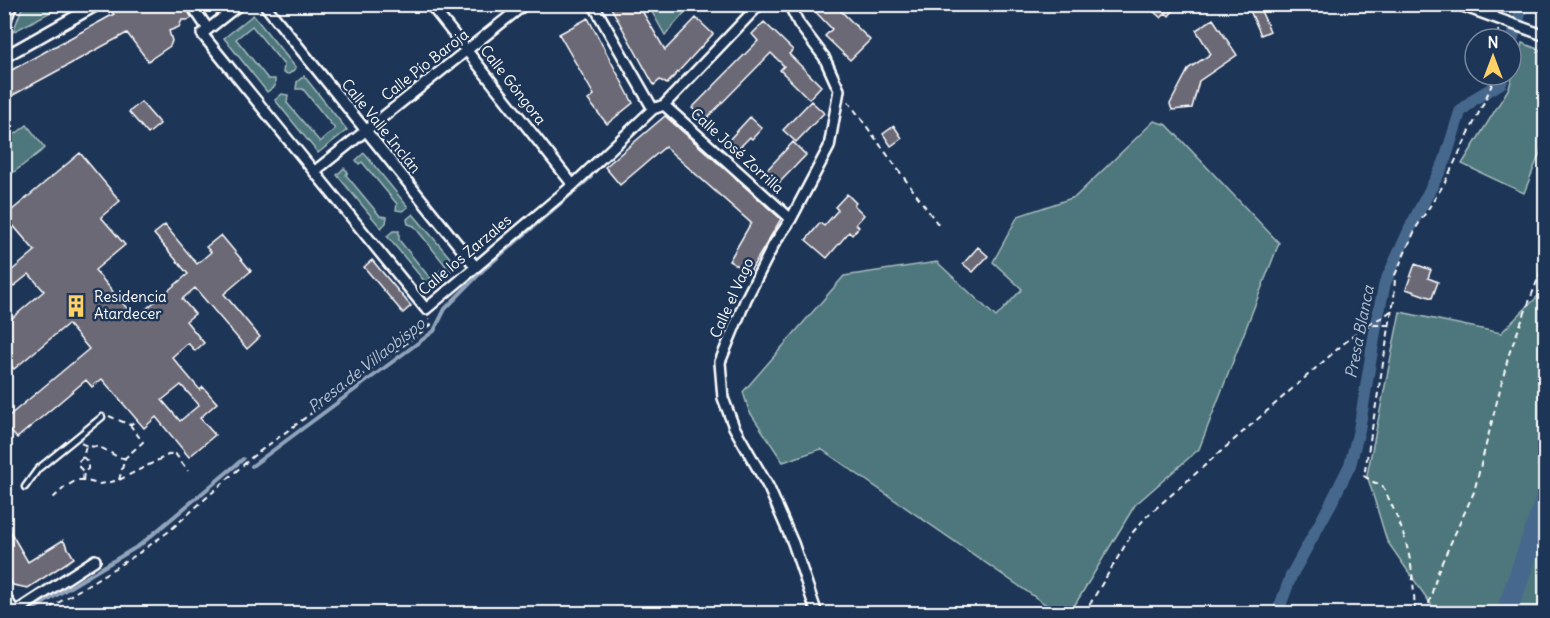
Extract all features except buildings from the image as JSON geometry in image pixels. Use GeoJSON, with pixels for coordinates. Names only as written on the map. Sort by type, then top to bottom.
{"type":"FeatureCollection","features":[{"type":"Feature","properties":{"kind":"street"},"geometry":{"type":"LineString","coordinates":[[4,57],[98,4]]}},
{"type":"Feature","properties":{"kind":"street"},"geometry":{"type":"LineString","coordinates":[[191,4],[208,29],[240,4]]}},
{"type":"Feature","properties":{"kind":"street","name":"Calle Valle Inclán"},"geometry":{"type":"LineString","coordinates":[[264,4],[475,266]]}},
{"type":"Feature","properties":{"kind":"street","name":"Calle Góngora"},"geometry":{"type":"LineString","coordinates":[[430,4],[573,185]]}},
{"type":"Feature","properties":{"kind":"street","name":"Calle Pío Baroja"},"geometry":{"type":"LineString","coordinates":[[315,171],[525,4]]}},
{"type":"Feature","properties":{"kind":"street"},"geometry":{"type":"LineString","coordinates":[[593,4],[653,109]]}},
{"type":"Feature","properties":{"kind":"street","name":"Calle los Zarzales"},"geometry":{"type":"LineString","coordinates":[[208,29],[202,34],[426,309],[573,185],[653,109],[663,105],[760,4]]}},
{"type":"Feature","properties":{"kind":"street"},"geometry":{"type":"LineString","coordinates":[[789,4],[799,24],[824,57],[839,90]]}},
{"type":"Feature","properties":{"kind":"street"},"geometry":{"type":"LineString","coordinates":[[1457,4],[1545,36]]}},
{"type":"Feature","properties":{"kind":"street"},"geometry":{"type":"LineString","coordinates":[[1490,16],[1499,4]]}},
{"type":"Feature","properties":{"kind":"street"},"geometry":{"type":"LineString","coordinates":[[1539,4],[1545,6]]}},
{"type":"Feature","properties":{"kind":"street"},"geometry":{"type":"LineString","coordinates":[[4,25],[11,5]]}},
{"type":"Feature","properties":{"kind":"street","name":"Calle el Vago"},"geometry":{"type":"LineString","coordinates":[[818,614],[794,543],[769,488],[734,427],[723,398],[720,362],[746,299],[829,147],[839,90]]}},
{"type":"Feature","properties":{"kind":"street","name":"Calle José Zorrilla"},"geometry":{"type":"LineString","coordinates":[[663,105],[791,219]]}},
{"type":"Feature","properties":{"kind":"street"},"geometry":{"type":"LineString","coordinates":[[4,595],[13,612],[95,561]]}},
{"type":"Feature","properties":{"kind":"lane"},"geometry":{"type":"LineString","coordinates":[[25,487],[38,469],[102,417]]}},
{"type":"Feature","properties":{"kind":"path"},"geometry":{"type":"LineString","coordinates":[[1415,614],[1408,548],[1400,524],[1383,485],[1364,476],[1394,301],[1395,275],[1416,228],[1444,183],[1490,87]]}},
{"type":"Feature","properties":{"kind":"path"},"geometry":{"type":"LineString","coordinates":[[839,90],[940,227]]}},
{"type":"Feature","properties":{"kind":"path"},"geometry":{"type":"LineString","coordinates":[[1426,614],[1438,571],[1474,492],[1509,354],[1545,258]]}},
{"type":"Feature","properties":{"kind":"path"},"geometry":{"type":"LineString","coordinates":[[40,614],[136,555],[168,532],[252,457],[431,325],[426,309]]}},
{"type":"Feature","properties":{"kind":"path"},"geometry":{"type":"LineString","coordinates":[[1084,614],[1133,532],[1146,517],[1360,329],[1392,310]]}},
{"type":"Feature","properties":{"kind":"path"},"geometry":{"type":"LineString","coordinates":[[1360,329],[1374,325],[1389,325]]}},
{"type":"Feature","properties":{"kind":"path"},"geometry":{"type":"LineString","coordinates":[[102,417],[107,414],[111,418],[130,425],[143,442],[125,458],[119,480]]}},
{"type":"Feature","properties":{"kind":"path"},"geometry":{"type":"LineString","coordinates":[[130,425],[137,420]]}},
{"type":"Feature","properties":{"kind":"path"},"geometry":{"type":"LineString","coordinates":[[75,438],[86,446],[102,448],[112,455],[125,458]]}},
{"type":"Feature","properties":{"kind":"path"},"geometry":{"type":"LineString","coordinates":[[84,472],[79,467],[79,461],[83,457],[86,446]]}},
{"type":"Feature","properties":{"kind":"path"},"geometry":{"type":"LineString","coordinates":[[53,498],[77,480],[105,483],[119,480],[174,452],[189,471]]}},
{"type":"Feature","properties":{"kind":"path"},"geometry":{"type":"LineString","coordinates":[[83,457],[88,462],[88,469],[84,472],[83,480]]}},
{"type":"Feature","properties":{"kind":"green space"},"geometry":{"type":"Polygon","coordinates":[[[23,4],[64,5],[13,32],[23,4]]]}},
{"type":"Feature","properties":{"kind":"green space"},"geometry":{"type":"Polygon","coordinates":[[[648,5],[681,5],[686,11],[665,35],[648,5]]]}},
{"type":"Feature","properties":{"kind":"green space"},"geometry":{"type":"Polygon","coordinates":[[[253,15],[296,68],[289,74],[283,73],[284,65],[252,26],[236,39],[268,79],[275,79],[275,86],[267,92],[224,38],[253,15]]]}},
{"type":"Feature","properties":{"kind":"green space"},"geometry":{"type":"Polygon","coordinates":[[[1523,43],[1546,52],[1545,140],[1524,193],[1462,164],[1509,88],[1523,87],[1523,43]]]}},
{"type":"Feature","properties":{"kind":"green space"},"geometry":{"type":"Polygon","coordinates":[[[304,76],[347,130],[318,153],[275,100],[282,94],[288,95],[287,103],[320,142],[335,129],[303,89],[296,89],[297,82],[304,76]]]}},
{"type":"Feature","properties":{"kind":"green space"},"geometry":{"type":"Polygon","coordinates":[[[1154,121],[1167,125],[1279,243],[1199,449],[1135,505],[1070,613],[1058,613],[821,449],[783,462],[749,411],[743,392],[844,276],[937,262],[996,317],[1022,289],[993,262],[1018,216],[1075,197],[1154,121]]]}},
{"type":"Feature","properties":{"kind":"green space"},"geometry":{"type":"Polygon","coordinates":[[[27,125],[45,148],[5,179],[5,142],[27,125]]]}},
{"type":"Feature","properties":{"kind":"green space"},"geometry":{"type":"Polygon","coordinates":[[[364,153],[408,207],[402,211],[396,210],[397,204],[362,162],[359,164],[356,160],[364,153]]]}},
{"type":"Feature","properties":{"kind":"green space"},"geometry":{"type":"Polygon","coordinates":[[[344,168],[348,172],[346,175],[380,216],[387,217],[386,223],[381,228],[337,175],[344,168]]]}},
{"type":"Feature","properties":{"kind":"green space"},"geometry":{"type":"Polygon","coordinates":[[[413,214],[457,266],[430,288],[387,236],[393,231],[399,231],[399,240],[430,278],[446,266],[414,226],[408,224],[407,219],[413,214]]]}},
{"type":"Feature","properties":{"kind":"green space"},"geometry":{"type":"Polygon","coordinates":[[[1545,289],[1545,613],[1437,613],[1387,541],[1367,475],[1400,312],[1501,333],[1545,289]]]}},
{"type":"Feature","properties":{"kind":"waterway","name":"Presa Blanca"},"geometry":{"type":"LineString","coordinates":[[1516,27],[1521,4]]}},
{"type":"Feature","properties":{"kind":"waterway","name":"Presa Blanca"},"geometry":{"type":"LineString","coordinates":[[1277,614],[1291,576],[1350,465],[1359,430],[1385,283],[1444,163],[1460,112],[1474,99],[1494,87]]}},
{"type":"Feature","properties":{"kind":"waterway","name":"Presa de Villaobispo"},"geometry":{"type":"LineString","coordinates":[[252,466],[434,331],[445,309],[483,270],[591,177]]}},
{"type":"Feature","properties":{"kind":"waterway","name":"Presa de Villaobispo"},"geometry":{"type":"LineString","coordinates":[[25,614],[140,545],[243,459]]}},
{"type":"Feature","properties":{"kind":"waterway"},"geometry":{"type":"LineString","coordinates":[[1506,614],[1546,499]]}},
{"type":"Feature","properties":{"kind":"place","name":"Residencia Atardecer"},"geometry":{"type":"Point","coordinates":[76,306]}}]}
